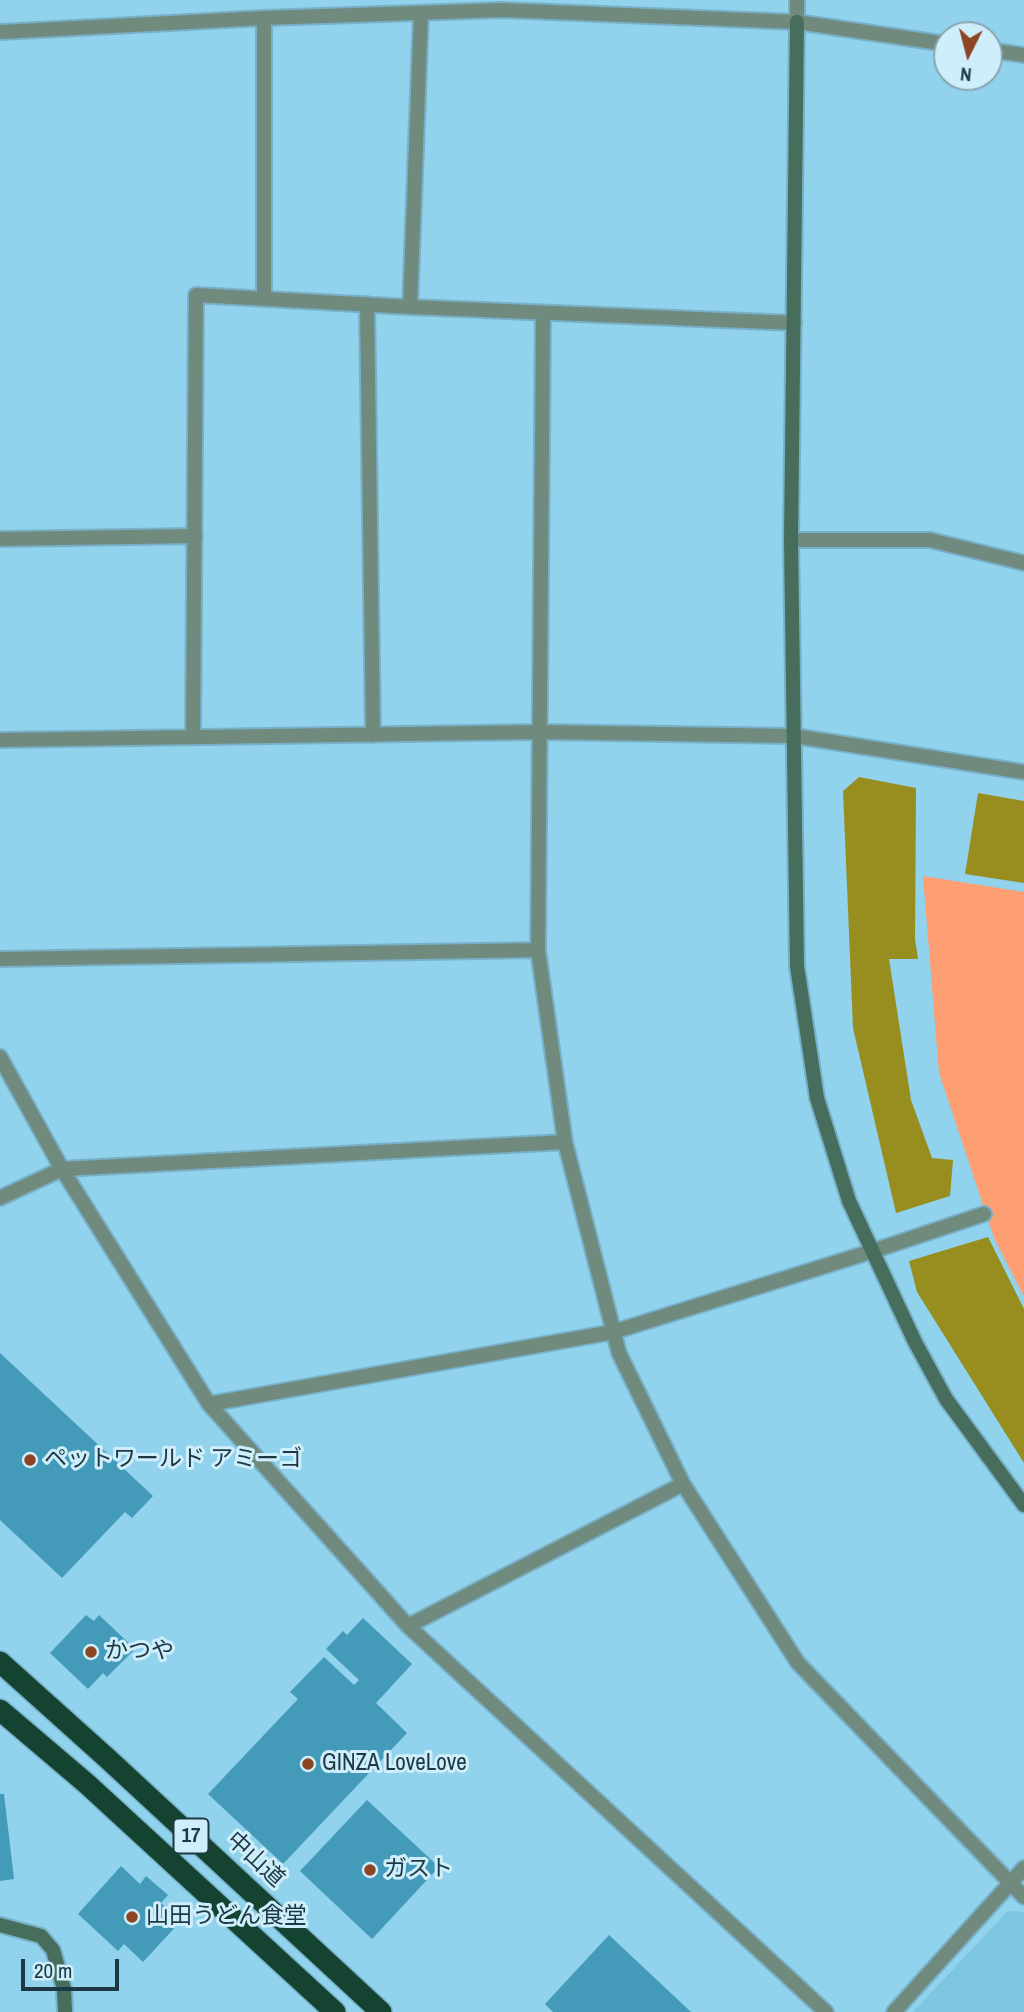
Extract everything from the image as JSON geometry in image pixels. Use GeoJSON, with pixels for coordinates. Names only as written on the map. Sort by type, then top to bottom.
{"type":"FeatureCollection","features":[{"type":"Feature","properties":{"kind":"highway","name":"中山道"},"geometry":{"type":"LineString","coordinates":[[0,1662],[381,2012]]}},
{"type":"Feature","properties":{"kind":"highway","name":"17"},"geometry":{"type":"LineString","coordinates":[[0,1710],[87,1784],[335,2012]]}},
{"type":"Feature","properties":{"kind":"street"},"geometry":{"type":"LineString","coordinates":[[797,0],[792,540],[797,966],[817,1098],[849,1201],[915,1342],[946,1399],[1024,1506]]}},
{"type":"Feature","properties":{"kind":"street"},"geometry":{"type":"LineString","coordinates":[[0,32],[264,18],[502,10],[797,22],[933,42]]}},
{"type":"Feature","properties":{"kind":"street"},"geometry":{"type":"LineString","coordinates":[[410,307],[421,13]]}},
{"type":"Feature","properties":{"kind":"street"},"geometry":{"type":"LineString","coordinates":[[264,18],[264,299]]}},
{"type":"Feature","properties":{"kind":"street"},"geometry":{"type":"LineString","coordinates":[[1003,52],[1024,55]]}},
{"type":"Feature","properties":{"kind":"street"},"geometry":{"type":"LineString","coordinates":[[193,737],[197,295],[794,323]]}},
{"type":"Feature","properties":{"kind":"street"},"geometry":{"type":"LineString","coordinates":[[367,304],[373,734]]}},
{"type":"Feature","properties":{"kind":"street"},"geometry":{"type":"LineString","coordinates":[[543,313],[538,950],[565,1142],[619,1353],[683,1483],[798,1663],[1024,1897]]}},
{"type":"Feature","properties":{"kind":"street"},"geometry":{"type":"LineString","coordinates":[[0,539],[195,536]]}},
{"type":"Feature","properties":{"kind":"street"},"geometry":{"type":"LineString","coordinates":[[792,540],[930,540],[1024,563]]}},
{"type":"Feature","properties":{"kind":"street"},"geometry":{"type":"LineString","coordinates":[[0,740],[539,732],[794,736],[1024,772]]}},
{"type":"Feature","properties":{"kind":"street"},"geometry":{"type":"LineString","coordinates":[[0,959],[538,950]]}},
{"type":"Feature","properties":{"kind":"street"},"geometry":{"type":"LineString","coordinates":[[0,1057],[62,1169],[209,1404],[408,1626],[826,2012]]}},
{"type":"Feature","properties":{"kind":"street"},"geometry":{"type":"LineString","coordinates":[[0,1198],[62,1169],[565,1142]]}},
{"type":"Feature","properties":{"kind":"street"},"geometry":{"type":"LineString","coordinates":[[209,1404],[613,1332],[985,1214]]}},
{"type":"Feature","properties":{"kind":"street"},"geometry":{"type":"LineString","coordinates":[[408,1626],[683,1483]]}},
{"type":"Feature","properties":{"kind":"street"},"geometry":{"type":"LineString","coordinates":[[894,2012],[1024,1868]]}},
{"type":"Feature","properties":{"kind":"street"},"geometry":{"type":"LineString","coordinates":[[0,1924],[41,1936],[53,1950],[64,1989],[65,2012]]}},
{"type":"Feature","properties":{"kind":"shaded area"},"geometry":{"type":"Polygon","coordinates":[[[859,777],[916,788],[915,939],[918,959],[889,959],[911,1100],[932,1158],[953,1160],[950,1196],[896,1213],[853,1028],[843,791],[859,777]]]}},
{"type":"Feature","properties":{"kind":"shaded area"},"geometry":{"type":"Polygon","coordinates":[[[978,793],[1024,801],[1024,883],[965,874],[978,793]]]}},
{"type":"Feature","properties":{"kind":"shaded area"},"geometry":{"type":"Polygon","coordinates":[[[923,876],[1024,892],[1024,1297],[994,1238],[939,1073],[923,876]]]}},
{"type":"Feature","properties":{"kind":"shaded area"},"geometry":{"type":"Polygon","coordinates":[[[988,1237],[1024,1309],[1024,1463],[917,1292],[909,1261],[988,1237]]]}},
{"type":"Feature","properties":{"kind":"shaded area"},"geometry":{"type":"Polygon","coordinates":[[[1008,1911],[1024,1912],[1024,2012],[913,2012],[1008,1911]]]}},
{"type":"Feature","properties":{"kind":"building"},"geometry":{"type":"Polygon","coordinates":[[[0,1353],[153,1496],[132,1518],[125,1512],[62,1578],[0,1520],[0,1353]]]}},
{"type":"Feature","properties":{"kind":"building"},"geometry":{"type":"Polygon","coordinates":[[[86,1615],[94,1621],[99,1615],[135,1649],[107,1677],[103,1673],[88,1689],[50,1653],[86,1615]]]}},
{"type":"Feature","properties":{"kind":"building"},"geometry":{"type":"Polygon","coordinates":[[[363,1618],[412,1664],[376,1703],[407,1733],[283,1864],[208,1794],[298,1699],[290,1692],[324,1657],[354,1685],[359,1680],[326,1649],[343,1631],[347,1635],[363,1618]]]}},
{"type":"Feature","properties":{"kind":"building"},"geometry":{"type":"Polygon","coordinates":[[[0,1794],[4,1794],[14,1879],[0,1881],[0,1794]]]}},
{"type":"Feature","properties":{"kind":"building"},"geometry":{"type":"Polygon","coordinates":[[[367,1800],[439,1867],[372,1939],[300,1871],[367,1800]]]}},
{"type":"Feature","properties":{"kind":"building"},"geometry":{"type":"Polygon","coordinates":[[[121,1866],[140,1884],[146,1876],[168,1895],[161,1903],[181,1921],[143,1962],[124,1944],[118,1951],[78,1914],[121,1866]]]}},
{"type":"Feature","properties":{"kind":"building"},"geometry":{"type":"Polygon","coordinates":[[[609,1935],[691,2012],[553,2012],[545,2004],[609,1935]]]}},
{"type":"Feature","properties":{"kind":"place","name":"ペットワールド アミーゴ"},"geometry":{"type":"Point","coordinates":[30,1460]}},
{"type":"Feature","properties":{"kind":"place","name":"かつや"},"geometry":{"type":"Point","coordinates":[91,1652]}},
{"type":"Feature","properties":{"kind":"place","name":"GINZA LoveLove"},"geometry":{"type":"Point","coordinates":[308,1764]}},
{"type":"Feature","properties":{"kind":"place","name":"ガスト"},"geometry":{"type":"Point","coordinates":[370,1870]}},
{"type":"Feature","properties":{"kind":"place","name":"山田うどん食堂"},"geometry":{"type":"Point","coordinates":[132,1917]}}]}
